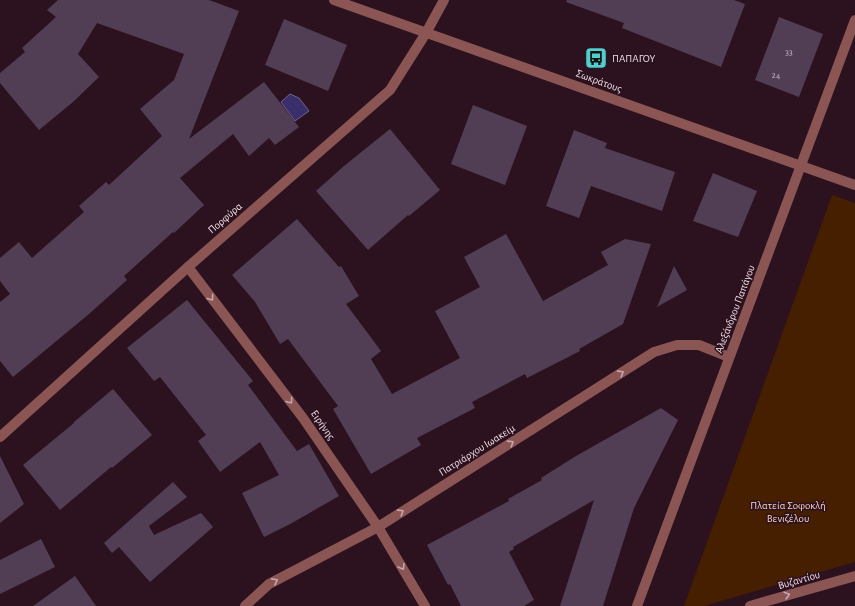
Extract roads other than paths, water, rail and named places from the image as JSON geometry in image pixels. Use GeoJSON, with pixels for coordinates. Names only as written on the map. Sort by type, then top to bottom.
{"type":"FeatureCollection","features":[{"type":"Feature","properties":{"kind":"street","name":"Σωκράτους"},"geometry":{"type":"LineString","coordinates":[[334,0],[855,185]]}},
{"type":"Feature","properties":{"kind":"street","name":"Πορφύρα"},"geometry":{"type":"LineString","coordinates":[[0,437],[188,267],[390,90],[426,33],[444,0]]}},
{"type":"Feature","properties":{"kind":"street","name":"Αλεξάνδρου Παπάγου"},"geometry":{"type":"LineString","coordinates":[[637,606],[855,20]]}},
{"type":"Feature","properties":{"kind":"street","name":"Ειρήνης"},"geometry":{"type":"LineString","coordinates":[[188,267],[303,418],[378,527],[425,606]]}},
{"type":"Feature","properties":{"kind":"street","name":"Πατριάρχου Ιωακείμ"},"geometry":{"type":"LineString","coordinates":[[245,606],[269,584],[378,527],[654,352],[676,345],[699,345],[729,357]]}},
{"type":"Feature","properties":{"kind":"street","name":"Βυζαντίου"},"geometry":{"type":"LineString","coordinates":[[750,606],[855,576]]}},
{"type":"Feature","properties":{"kind":"place","name":"ΠΑΠΑΓΟΥ"},"geometry":{"type":"Point","coordinates":[596,58]}},
{"type":"Feature","properties":{"kind":"park label","name":"Πλατεία Σοφοκλή Βενιζέλου"},"geometry":{"type":"Point","coordinates":[788,511]}}]}
